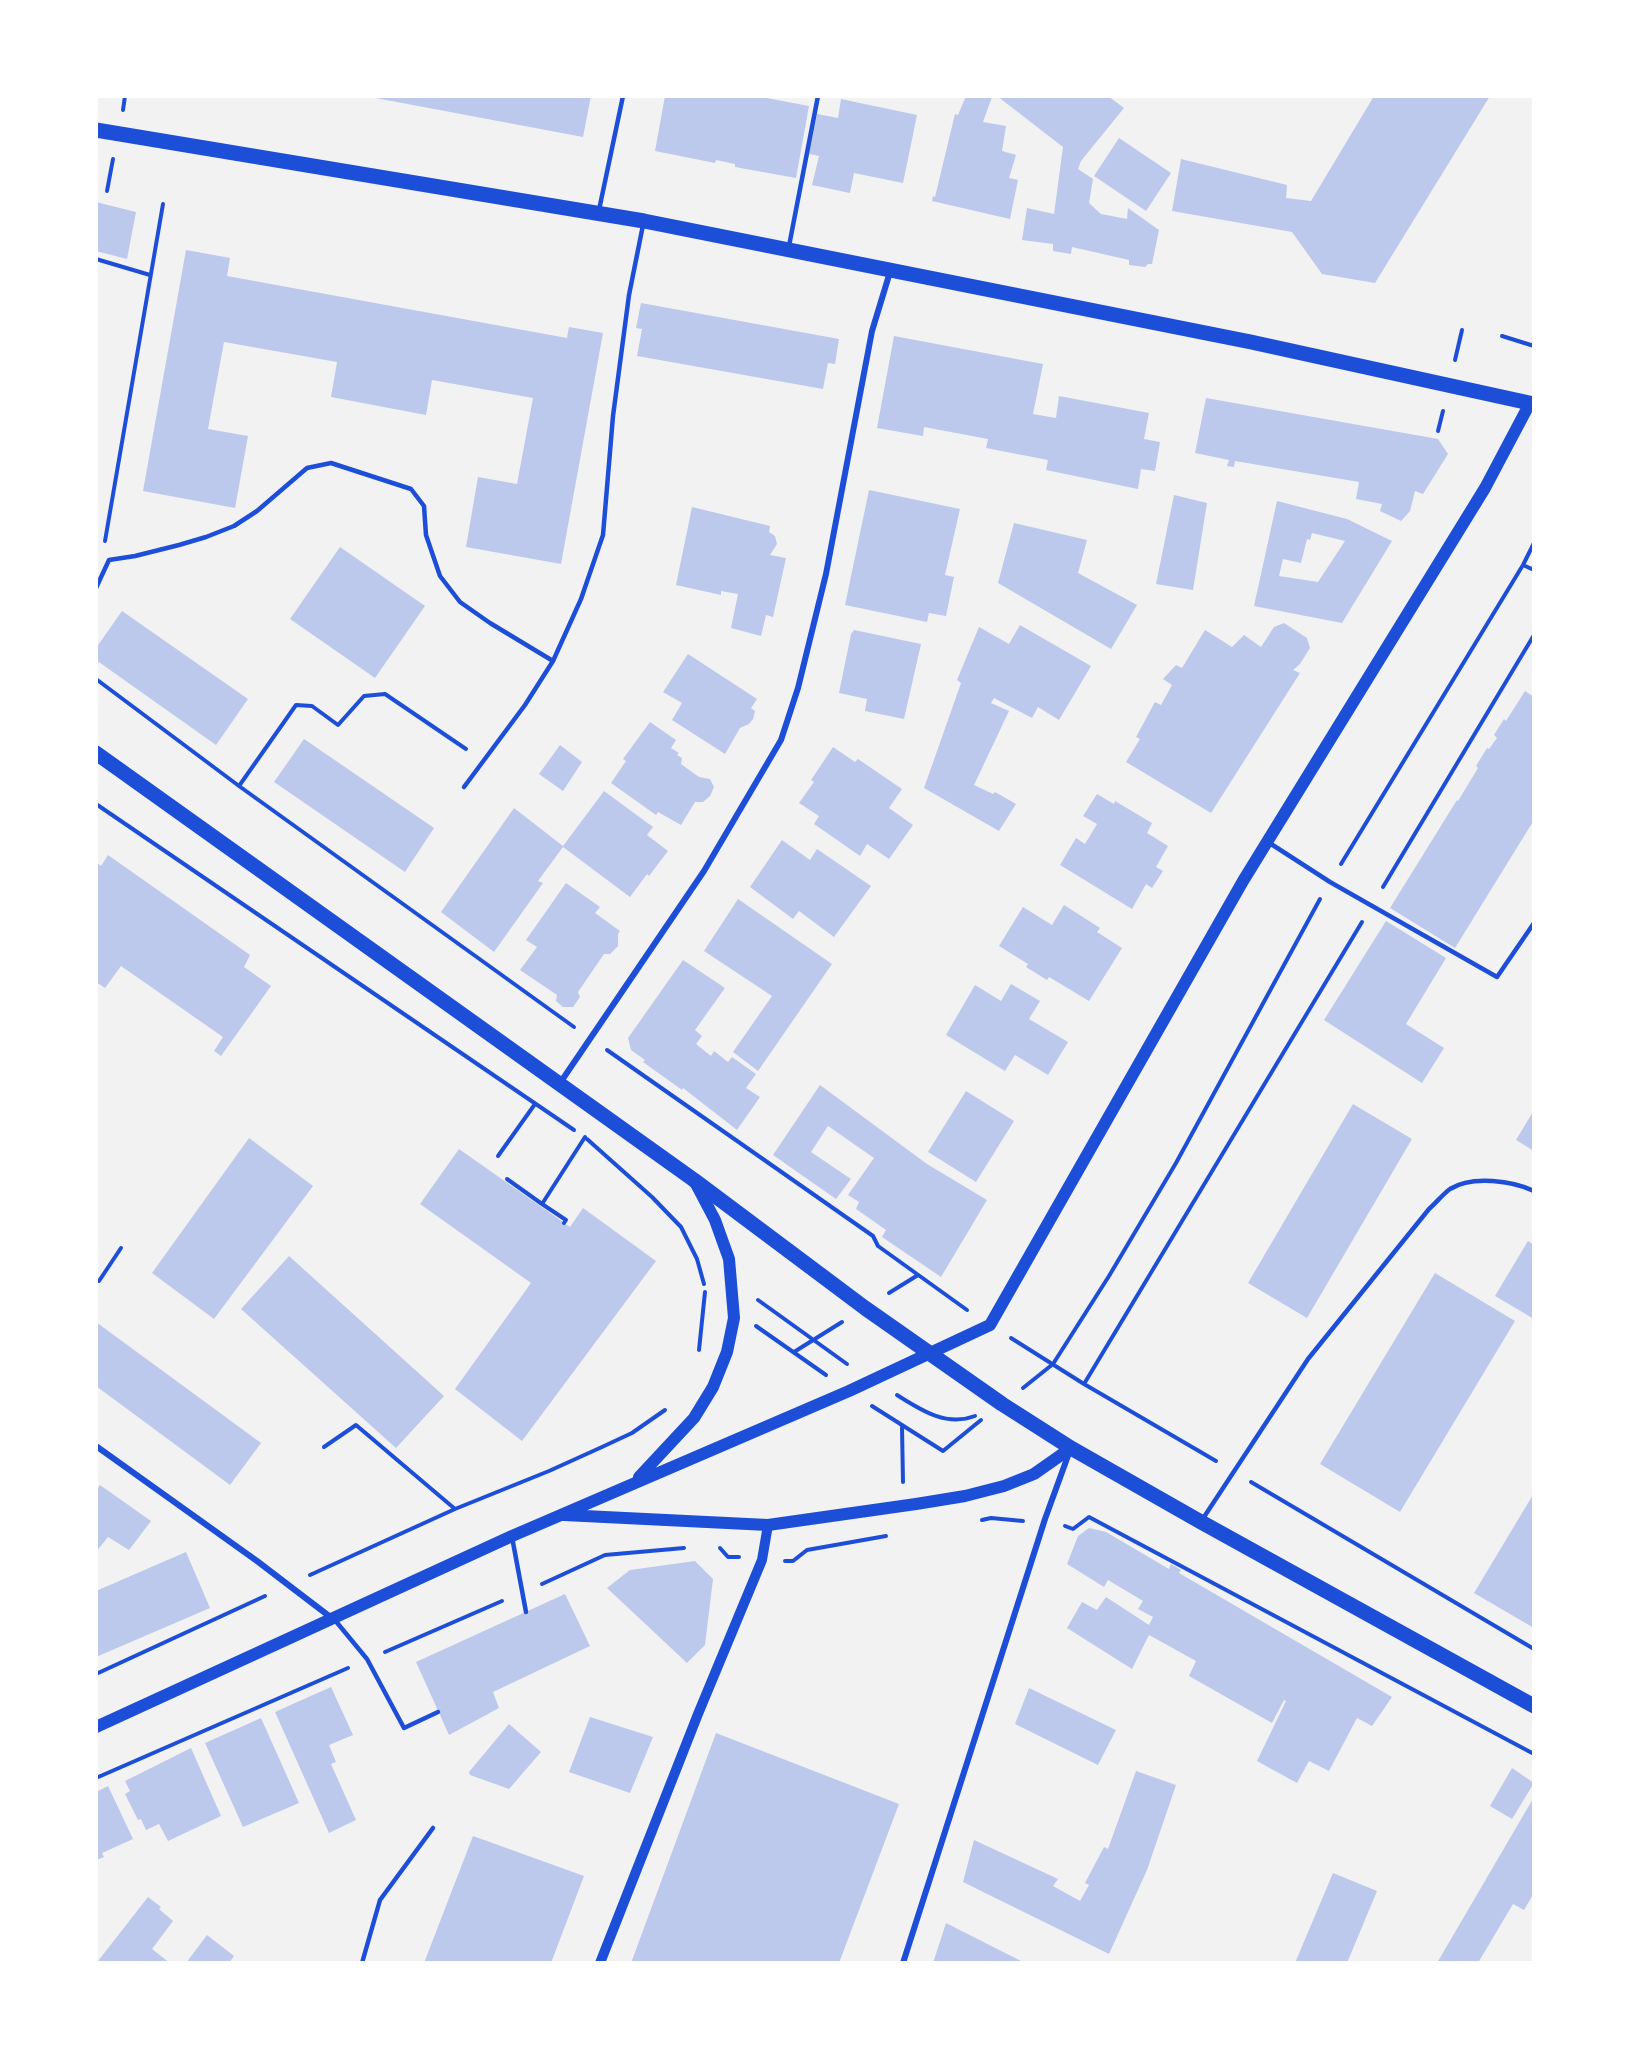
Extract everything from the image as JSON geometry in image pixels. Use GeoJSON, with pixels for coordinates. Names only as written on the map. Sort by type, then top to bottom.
{"type":"FeatureCollection","features":[{"type":"Feature","properties":{"kind":"main road"},"geometry":{"type":"LineString","coordinates":[[96,130],[644,220],[1533,400],[1485,488],[1238,891],[990,1325],[849,1391],[512,1536],[96,1727]]}},
{"type":"Feature","properties":{"kind":"main road"},"geometry":{"type":"LineString","coordinates":[[96,753],[694,1180],[929,1354],[1002,1404],[1071,1448],[1201,1522],[1534,1706]]}},
{"type":"Feature","properties":{"kind":"main road"},"geometry":{"type":"LineString","coordinates":[[634,1482],[674,1442],[694,1418],[708,1395],[727,1352],[734,1311],[729,1259],[715,1220],[694,1180]]}},
{"type":"Feature","properties":{"kind":"main road"},"geometry":{"type":"LineString","coordinates":[[560,1515],[768,1525],[966,1496],[1004,1486],[1034,1474],[1071,1448]]}},
{"type":"Feature","properties":{"kind":"street"},"geometry":{"type":"LineString","coordinates":[[560,1084],[704,871],[781,740],[798,688],[826,574],[872,331],[891,269]]}},
{"type":"Feature","properties":{"kind":"street"},"geometry":{"type":"LineString","coordinates":[[96,1446],[334,1619]]}},
{"type":"Feature","properties":{"kind":"street"},"geometry":{"type":"LineString","coordinates":[[903,1963],[1045,1519],[1071,1448]]}},
{"type":"Feature","properties":{"kind":"street"},"geometry":{"type":"LineString","coordinates":[[600,1963],[698,1714],[762,1560],[768,1525]]}},
{"type":"Feature","properties":{"kind":"lane"},"geometry":{"type":"LineString","coordinates":[[598,212],[623,96]]}},
{"type":"Feature","properties":{"kind":"lane"},"geometry":{"type":"LineString","coordinates":[[789,249],[818,96]]}},
{"type":"Feature","properties":{"kind":"lane"},"geometry":{"type":"LineString","coordinates":[[464,787],[525,705],[553,661],[581,599],[603,536],[613,416],[629,295],[644,220]]}},
{"type":"Feature","properties":{"kind":"lane"},"geometry":{"type":"LineString","coordinates":[[96,588],[109,560],[135,556],[188,542],[234,526],[257,511],[307,468],[331,463],[411,489],[424,506],[426,535],[440,576],[460,602],[553,661]]}},
{"type":"Feature","properties":{"kind":"lane"},"geometry":{"type":"LineString","coordinates":[[1268,842],[1371,906],[1497,976],[1534,923]]}},
{"type":"Feature","properties":{"kind":"lane"},"geometry":{"type":"LineString","coordinates":[[1201,1522],[1308,1359],[1429,1209],[1451,1188],[1480,1180],[1522,1185],[1534,1191]]}},
{"type":"Feature","properties":{"kind":"lane"},"geometry":{"type":"LineString","coordinates":[[512,1536],[526,1611]]}},
{"type":"Feature","properties":{"kind":"lane"},"geometry":{"type":"LineString","coordinates":[[334,1619],[367,1659],[404,1728],[438,1712]]}},
{"type":"Feature","properties":{"kind":"lane"},"geometry":{"type":"LineString","coordinates":[[362,1963],[380,1900],[433,1828]]}},
{"type":"Feature","properties":{"kind":"path"},"geometry":{"type":"LineString","coordinates":[[103,551],[163,204]]}},
{"type":"Feature","properties":{"kind":"path"},"geometry":{"type":"LineString","coordinates":[[96,260],[150,275]]}},
{"type":"Feature","properties":{"kind":"path"},"geometry":{"type":"LineString","coordinates":[[1502,336],[1534,346]]}},
{"type":"Feature","properties":{"kind":"path"},"geometry":{"type":"LineString","coordinates":[[916,1504],[902,1481],[902,1426],[943,1451],[1053,1364],[1109,1276],[1176,1163],[1330,882],[1523,565],[1534,543]]}},
{"type":"Feature","properties":{"kind":"path"},"geometry":{"type":"LineString","coordinates":[[1523,565],[1534,570]]}},
{"type":"Feature","properties":{"kind":"path"},"geometry":{"type":"LineString","coordinates":[[1084,1384],[1534,635]]}},
{"type":"Feature","properties":{"kind":"path"},"geometry":{"type":"LineString","coordinates":[[96,679],[239,786],[591,1039],[873,1236],[878,1246],[990,1325],[1084,1384],[1534,1649]]}},
{"type":"Feature","properties":{"kind":"path"},"geometry":{"type":"LineString","coordinates":[[239,786],[296,705],[312,706],[338,725],[364,696],[385,694],[484,761]]}},
{"type":"Feature","properties":{"kind":"path"},"geometry":{"type":"LineString","coordinates":[[96,804],[585,1137],[652,1197],[681,1227],[697,1259],[705,1288],[697,1357]]}},
{"type":"Feature","properties":{"kind":"path"},"geometry":{"type":"LineString","coordinates":[[498,1156],[535,1104]]}},
{"type":"Feature","properties":{"kind":"path"},"geometry":{"type":"LineString","coordinates":[[542,1204],[585,1137]]}},
{"type":"Feature","properties":{"kind":"path"},"geometry":{"type":"LineString","coordinates":[[507,1179],[566,1220],[564,1223]]}},
{"type":"Feature","properties":{"kind":"path"},"geometry":{"type":"LineString","coordinates":[[524,1189],[530,1197]]}},
{"type":"Feature","properties":{"kind":"path"},"geometry":{"type":"LineString","coordinates":[[99,1281],[121,1248]]}},
{"type":"Feature","properties":{"kind":"path"},"geometry":{"type":"LineString","coordinates":[[705,1288],[734,1311],[849,1391]]}},
{"type":"Feature","properties":{"kind":"path"},"geometry":{"type":"LineString","coordinates":[[96,1674],[455,1509],[549,1471],[632,1432],[665,1410],[673,1401]]}},
{"type":"Feature","properties":{"kind":"path"},"geometry":{"type":"LineString","coordinates":[[324,1447],[356,1425],[455,1509]]}},
{"type":"Feature","properties":{"kind":"path"},"geometry":{"type":"LineString","coordinates":[[981,1520],[991,1518],[1017,1521],[1045,1519],[1073,1529],[1089,1517],[1534,1754]]}},
{"type":"Feature","properties":{"kind":"building"},"geometry":{"type":"Polygon","coordinates":[[[365,96],[591,96],[583,137],[365,96]]]}},
{"type":"Feature","properties":{"kind":"building"},"geometry":{"type":"Polygon","coordinates":[[[665,96],[756,96],[809,106],[796,178],[735,167],[735,164],[716,160],[715,163],[655,151],[665,96]]]}},
{"type":"Feature","properties":{"kind":"building"},"geometry":{"type":"Polygon","coordinates":[[[966,96],[992,97],[983,122],[1006,126],[1002,151],[1016,155],[1009,178],[1018,180],[1010,219],[932,201],[933,196],[935,197],[955,114],[958,115],[966,96]]]}},
{"type":"Feature","properties":{"kind":"building"},"geometry":{"type":"Polygon","coordinates":[[[997,96],[1108,96],[1124,108],[1081,161],[1078,169],[1093,179],[1089,203],[1101,214],[1127,219],[1128,208],[1159,230],[1152,264],[1145,267],[1129,265],[1129,260],[1072,247],[1071,254],[1053,251],[1053,244],[1022,240],[1027,208],[1054,214],[1063,147],[997,96]]]}},
{"type":"Feature","properties":{"kind":"building"},"geometry":{"type":"Polygon","coordinates":[[[1374,96],[1490,96],[1375,283],[1322,274],[1292,232],[1172,211],[1181,159],[1287,185],[1286,198],[1311,201],[1374,96]]]}},
{"type":"Feature","properties":{"kind":"building"},"geometry":{"type":"Polygon","coordinates":[[[841,99],[917,115],[903,183],[854,173],[850,193],[812,185],[819,156],[809,154],[817,114],[838,118],[841,99]]]}},
{"type":"Feature","properties":{"kind":"building"},"geometry":{"type":"Polygon","coordinates":[[[1119,138],[1171,173],[1146,211],[1094,176],[1119,138]]]}},
{"type":"Feature","properties":{"kind":"building"},"geometry":{"type":"Polygon","coordinates":[[[96,202],[136,212],[127,259],[96,251],[96,202]]]}},
{"type":"Feature","properties":{"kind":"building"},"geometry":{"type":"Polygon","coordinates":[[[186,250],[230,258],[227,276],[567,338],[569,327],[603,333],[561,564],[466,547],[478,477],[517,484],[533,398],[432,380],[426,415],[331,397],[337,362],[224,342],[208,429],[248,436],[235,508],[143,491],[186,250]]]}},
{"type":"Feature","properties":{"kind":"building"},"geometry":{"type":"Polygon","coordinates":[[[641,303],[839,339],[835,364],[828,363],[823,389],[637,356],[642,329],[636,328],[641,303]]]}},
{"type":"Feature","properties":{"kind":"building"},"geometry":{"type":"Polygon","coordinates":[[[894,336],[1043,364],[1033,414],[1056,418],[1059,396],[1149,413],[1144,439],[1160,442],[1155,471],[1141,469],[1138,489],[1046,470],[1048,460],[986,448],[988,439],[924,427],[923,436],[877,428],[894,336]]]}},
{"type":"Feature","properties":{"kind":"building"},"geometry":{"type":"Polygon","coordinates":[[[1206,398],[1438,439],[1448,454],[1423,494],[1415,491],[1410,511],[1401,521],[1380,511],[1382,504],[1356,499],[1359,482],[1235,461],[1234,467],[1227,466],[1229,460],[1195,453],[1206,398]]]}},
{"type":"Feature","properties":{"kind":"building"},"geometry":{"type":"Polygon","coordinates":[[[869,490],[960,509],[945,575],[954,577],[946,616],[929,613],[927,622],[845,605],[869,490]]]}},
{"type":"Feature","properties":{"kind":"building"},"geometry":{"type":"Polygon","coordinates":[[[1174,495],[1207,503],[1193,590],[1156,584],[1174,495]]]}},
{"type":"Feature","properties":{"kind":"building"},"geometry":{"type":"Polygon","coordinates":[[[1277,501],[1347,519],[1392,541],[1342,623],[1254,606],[1277,501]],[[1312,533],[1310,540],[1307,539],[1301,563],[1283,559],[1279,576],[1318,582],[1345,541],[1312,533]]]}},
{"type":"Feature","properties":{"kind":"building"},"geometry":{"type":"Polygon","coordinates":[[[692,507],[770,526],[769,532],[775,536],[777,544],[770,555],[786,558],[773,617],[766,615],[761,636],[731,628],[738,594],[721,591],[721,595],[676,585],[692,507]]]}},
{"type":"Feature","properties":{"kind":"building"},"geometry":{"type":"Polygon","coordinates":[[[1014,523],[1087,540],[1078,573],[1137,605],[1111,649],[998,583],[1014,523]]]}},
{"type":"Feature","properties":{"kind":"building"},"geometry":{"type":"Polygon","coordinates":[[[340,547],[425,606],[375,678],[290,619],[340,547]]]}},
{"type":"Feature","properties":{"kind":"building"},"geometry":{"type":"Polygon","coordinates":[[[122,611],[248,699],[216,745],[96,660],[96,648],[122,611]]]}},
{"type":"Feature","properties":{"kind":"building"},"geometry":{"type":"Polygon","coordinates":[[[1284,623],[1307,638],[1310,648],[1300,664],[1293,670],[1300,673],[1211,813],[1126,762],[1140,739],[1136,737],[1155,702],[1161,705],[1172,685],[1163,679],[1176,665],[1182,668],[1205,630],[1232,647],[1244,635],[1261,647],[1274,627],[1284,623]]]}},
{"type":"Feature","properties":{"kind":"building"},"geometry":{"type":"Polygon","coordinates":[[[1020,625],[1091,666],[1059,720],[1038,707],[1032,718],[994,698],[991,703],[1009,711],[974,785],[993,794],[995,792],[1016,804],[999,831],[924,788],[961,683],[957,680],[979,627],[1009,644],[1020,625]]]}},
{"type":"Feature","properties":{"kind":"building"},"geometry":{"type":"Polygon","coordinates":[[[854,630],[921,644],[904,719],[865,711],[867,699],[839,693],[851,634],[854,630]]]}},
{"type":"Feature","properties":{"kind":"building"},"geometry":{"type":"Polygon","coordinates":[[[688,654],[757,699],[751,708],[755,711],[753,719],[749,724],[740,728],[725,754],[672,720],[682,703],[663,692],[688,654]]]}},
{"type":"Feature","properties":{"kind":"building"},"geometry":{"type":"Polygon","coordinates":[[[1525,691],[1534,697],[1534,820],[1455,948],[1390,908],[1458,801],[1487,748],[1489,749],[1497,738],[1494,735],[1525,691]]]}},
{"type":"Feature","properties":{"kind":"building"},"geometry":{"type":"Polygon","coordinates":[[[650,722],[676,740],[671,748],[679,753],[677,755],[682,758],[681,764],[699,777],[710,779],[714,787],[710,796],[703,802],[695,802],[681,825],[658,812],[656,815],[611,783],[626,761],[623,759],[650,722]]]}},
{"type":"Feature","properties":{"kind":"building"},"geometry":{"type":"Polygon","coordinates":[[[304,739],[434,828],[405,872],[274,782],[304,739]]]}},
{"type":"Feature","properties":{"kind":"building"},"geometry":{"type":"Polygon","coordinates":[[[560,745],[582,762],[563,791],[539,774],[560,745]]]}},
{"type":"Feature","properties":{"kind":"building"},"geometry":{"type":"Polygon","coordinates":[[[833,747],[855,762],[858,759],[902,789],[889,808],[913,825],[889,859],[867,844],[860,856],[814,824],[819,816],[799,803],[814,782],[811,780],[833,747]]]}},
{"type":"Feature","properties":{"kind":"building"},"geometry":{"type":"Polygon","coordinates":[[[604,791],[653,827],[647,835],[668,851],[630,897],[563,847],[538,881],[543,883],[494,952],[441,912],[514,808],[563,846],[604,791]]]}},
{"type":"Feature","properties":{"kind":"building"},"geometry":{"type":"Polygon","coordinates":[[[1097,794],[1114,804],[1115,801],[1152,823],[1147,833],[1168,846],[1156,867],[1163,871],[1152,888],[1146,884],[1132,909],[1060,865],[1076,838],[1085,844],[1097,824],[1083,816],[1097,794]]]}},
{"type":"Feature","properties":{"kind":"building"},"geometry":{"type":"Polygon","coordinates":[[[782,840],[810,860],[817,849],[871,886],[834,937],[799,911],[793,919],[750,887],[782,840]]]}},
{"type":"Feature","properties":{"kind":"building"},"geometry":{"type":"Polygon","coordinates":[[[108,855],[250,955],[244,967],[271,986],[221,1056],[214,1051],[223,1037],[121,966],[105,988],[96,982],[96,862],[101,866],[108,855]]]}},
{"type":"Feature","properties":{"kind":"building"},"geometry":{"type":"Polygon","coordinates":[[[566,883],[600,907],[595,913],[620,931],[618,946],[610,954],[604,954],[578,992],[580,997],[573,1007],[563,1007],[556,1001],[557,995],[520,970],[537,947],[526,940],[566,883]]]}},
{"type":"Feature","properties":{"kind":"building"},"geometry":{"type":"Polygon","coordinates":[[[738,899],[832,964],[758,1071],[733,1052],[772,996],[704,951],[738,899]]]}},
{"type":"Feature","properties":{"kind":"building"},"geometry":{"type":"Polygon","coordinates":[[[1064,905],[1100,928],[1097,932],[1122,948],[1089,1001],[1049,977],[1047,980],[1026,967],[1028,964],[999,946],[1023,907],[1052,925],[1064,905]]]}},
{"type":"Feature","properties":{"kind":"building"},"geometry":{"type":"Polygon","coordinates":[[[1386,921],[1446,958],[1406,1024],[1444,1048],[1422,1083],[1324,1020],[1386,921]]]}},
{"type":"Feature","properties":{"kind":"building"},"geometry":{"type":"Polygon","coordinates":[[[683,960],[725,988],[695,1030],[702,1036],[696,1044],[711,1056],[714,1051],[728,1062],[732,1057],[756,1074],[746,1088],[760,1097],[737,1130],[683,1088],[682,1090],[643,1062],[645,1060],[631,1050],[628,1038],[683,960]]]}},
{"type":"Feature","properties":{"kind":"building"},"geometry":{"type":"Polygon","coordinates":[[[1011,984],[1040,1001],[1029,1019],[1068,1042],[1048,1075],[1015,1055],[1005,1071],[946,1035],[975,985],[1001,1001],[1011,984]]]}},
{"type":"Feature","properties":{"kind":"building"},"geometry":{"type":"Polygon","coordinates":[[[820,1085],[927,1164],[987,1200],[941,1277],[882,1237],[886,1230],[856,1209],[859,1202],[848,1195],[874,1158],[828,1126],[811,1152],[851,1179],[836,1199],[773,1155],[820,1085]]]}},
{"type":"Feature","properties":{"kind":"building"},"geometry":{"type":"Polygon","coordinates":[[[966,1091],[1014,1121],[976,1182],[928,1152],[966,1091]]]}},
{"type":"Feature","properties":{"kind":"building"},"geometry":{"type":"Polygon","coordinates":[[[1353,1104],[1412,1139],[1307,1318],[1248,1283],[1353,1104]]]}},
{"type":"Feature","properties":{"kind":"building"},"geometry":{"type":"Polygon","coordinates":[[[1534,1110],[1534,1151],[1516,1140],[1534,1110]]]}},
{"type":"Feature","properties":{"kind":"building"},"geometry":{"type":"Polygon","coordinates":[[[249,1138],[313,1186],[214,1319],[152,1273],[249,1138]]]}},
{"type":"Feature","properties":{"kind":"building"},"geometry":{"type":"Polygon","coordinates":[[[459,1149],[570,1227],[583,1208],[656,1261],[522,1441],[455,1389],[531,1283],[420,1204],[459,1149]]]}},
{"type":"Feature","properties":{"kind":"building"},"geometry":{"type":"Polygon","coordinates":[[[1528,1241],[1534,1245],[1534,1319],[1495,1296],[1528,1241]]]}},
{"type":"Feature","properties":{"kind":"building"},"geometry":{"type":"Polygon","coordinates":[[[289,1256],[444,1396],[396,1448],[241,1309],[289,1256]]]}},
{"type":"Feature","properties":{"kind":"building"},"geometry":{"type":"Polygon","coordinates":[[[1435,1273],[1515,1321],[1400,1512],[1320,1464],[1435,1273]]]}},
{"type":"Feature","properties":{"kind":"building"},"geometry":{"type":"Polygon","coordinates":[[[96,1322],[261,1443],[230,1485],[96,1386],[96,1322]]]}},
{"type":"Feature","properties":{"kind":"building"},"geometry":{"type":"Polygon","coordinates":[[[100,1485],[151,1521],[129,1550],[108,1537],[96,1552],[96,1491],[100,1485]]]}},
{"type":"Feature","properties":{"kind":"building"},"geometry":{"type":"Polygon","coordinates":[[[1534,1493],[1534,1628],[1474,1593],[1534,1493]]]}},
{"type":"Feature","properties":{"kind":"building"},"geometry":{"type":"Polygon","coordinates":[[[1089,1528],[1106,1532],[1169,1569],[1171,1564],[1181,1570],[1179,1573],[1392,1697],[1372,1726],[1357,1718],[1329,1771],[1309,1761],[1297,1783],[1257,1761],[1286,1701],[1284,1700],[1272,1723],[1189,1676],[1196,1661],[1149,1635],[1132,1669],[1067,1628],[1082,1602],[1097,1610],[1106,1597],[1149,1625],[1153,1617],[1138,1609],[1143,1601],[1108,1580],[1104,1587],[1067,1564],[1078,1536],[1089,1528]]]}},
{"type":"Feature","properties":{"kind":"building"},"geometry":{"type":"Polygon","coordinates":[[[186,1552],[210,1608],[96,1657],[96,1591],[186,1552]]]}},
{"type":"Feature","properties":{"kind":"building"},"geometry":{"type":"Polygon","coordinates":[[[695,1561],[713,1579],[705,1645],[687,1663],[607,1588],[630,1570],[695,1561]]]}},
{"type":"Feature","properties":{"kind":"building"},"geometry":{"type":"Polygon","coordinates":[[[565,1594],[590,1646],[493,1692],[499,1708],[449,1735],[416,1662],[565,1594]]]}},
{"type":"Feature","properties":{"kind":"building"},"geometry":{"type":"Polygon","coordinates":[[[331,1687],[353,1735],[329,1745],[336,1762],[331,1764],[356,1820],[329,1833],[275,1712],[331,1687]]]}},
{"type":"Feature","properties":{"kind":"building"},"geometry":{"type":"Polygon","coordinates":[[[1029,1688],[1116,1730],[1098,1765],[1015,1724],[1029,1688]]]}},
{"type":"Feature","properties":{"kind":"building"},"geometry":{"type":"Polygon","coordinates":[[[590,1717],[653,1737],[630,1793],[569,1772],[590,1717]]]}},
{"type":"Feature","properties":{"kind":"building"},"geometry":{"type":"Polygon","coordinates":[[[261,1718],[299,1803],[243,1827],[205,1743],[261,1718]]]}},
{"type":"Feature","properties":{"kind":"building"},"geometry":{"type":"Polygon","coordinates":[[[509,1724],[541,1752],[509,1789],[470,1775],[469,1772],[509,1724]]]}},
{"type":"Feature","properties":{"kind":"building"},"geometry":{"type":"Polygon","coordinates":[[[716,1733],[899,1804],[839,1963],[631,1963],[716,1733]]]}},
{"type":"Feature","properties":{"kind":"building"},"geometry":{"type":"Polygon","coordinates":[[[191,1748],[221,1816],[168,1841],[159,1824],[146,1830],[141,1819],[138,1820],[125,1794],[130,1791],[125,1781],[191,1748]]]}},
{"type":"Feature","properties":{"kind":"building"},"geometry":{"type":"Polygon","coordinates":[[[1512,1768],[1534,1783],[1512,1819],[1490,1806],[1512,1768]]]}},
{"type":"Feature","properties":{"kind":"building"},"geometry":{"type":"Polygon","coordinates":[[[1136,1771],[1176,1785],[1147,1870],[1109,1954],[963,1882],[974,1840],[1058,1879],[1053,1886],[1080,1901],[1089,1885],[1085,1883],[1104,1847],[1108,1849],[1136,1771]]]}},
{"type":"Feature","properties":{"kind":"building"},"geometry":{"type":"Polygon","coordinates":[[[108,1786],[133,1839],[102,1853],[104,1857],[96,1860],[96,1792],[108,1786]]]}},
{"type":"Feature","properties":{"kind":"building"},"geometry":{"type":"Polygon","coordinates":[[[1534,1797],[1534,1893],[1524,1910],[1513,1904],[1478,1963],[1437,1963],[1534,1797]]]}},
{"type":"Feature","properties":{"kind":"building"},"geometry":{"type":"Polygon","coordinates":[[[473,1836],[584,1876],[551,1963],[424,1963],[473,1836]]]}},
{"type":"Feature","properties":{"kind":"building"},"geometry":{"type":"Polygon","coordinates":[[[1333,1873],[1377,1891],[1347,1963],[1295,1963],[1333,1873]]]}},
{"type":"Feature","properties":{"kind":"building"},"geometry":{"type":"Polygon","coordinates":[[[148,1897],[173,1921],[152,1949],[170,1963],[100,1963],[98,1961],[148,1897]]]}},
{"type":"Feature","properties":{"kind":"building"},"geometry":{"type":"Polygon","coordinates":[[[946,1923],[1025,1963],[933,1963],[946,1923]]]}},
{"type":"Feature","properties":{"kind":"building"},"geometry":{"type":"Polygon","coordinates":[[[207,1935],[234,1956],[229,1963],[186,1963],[207,1935]]]}}]}
